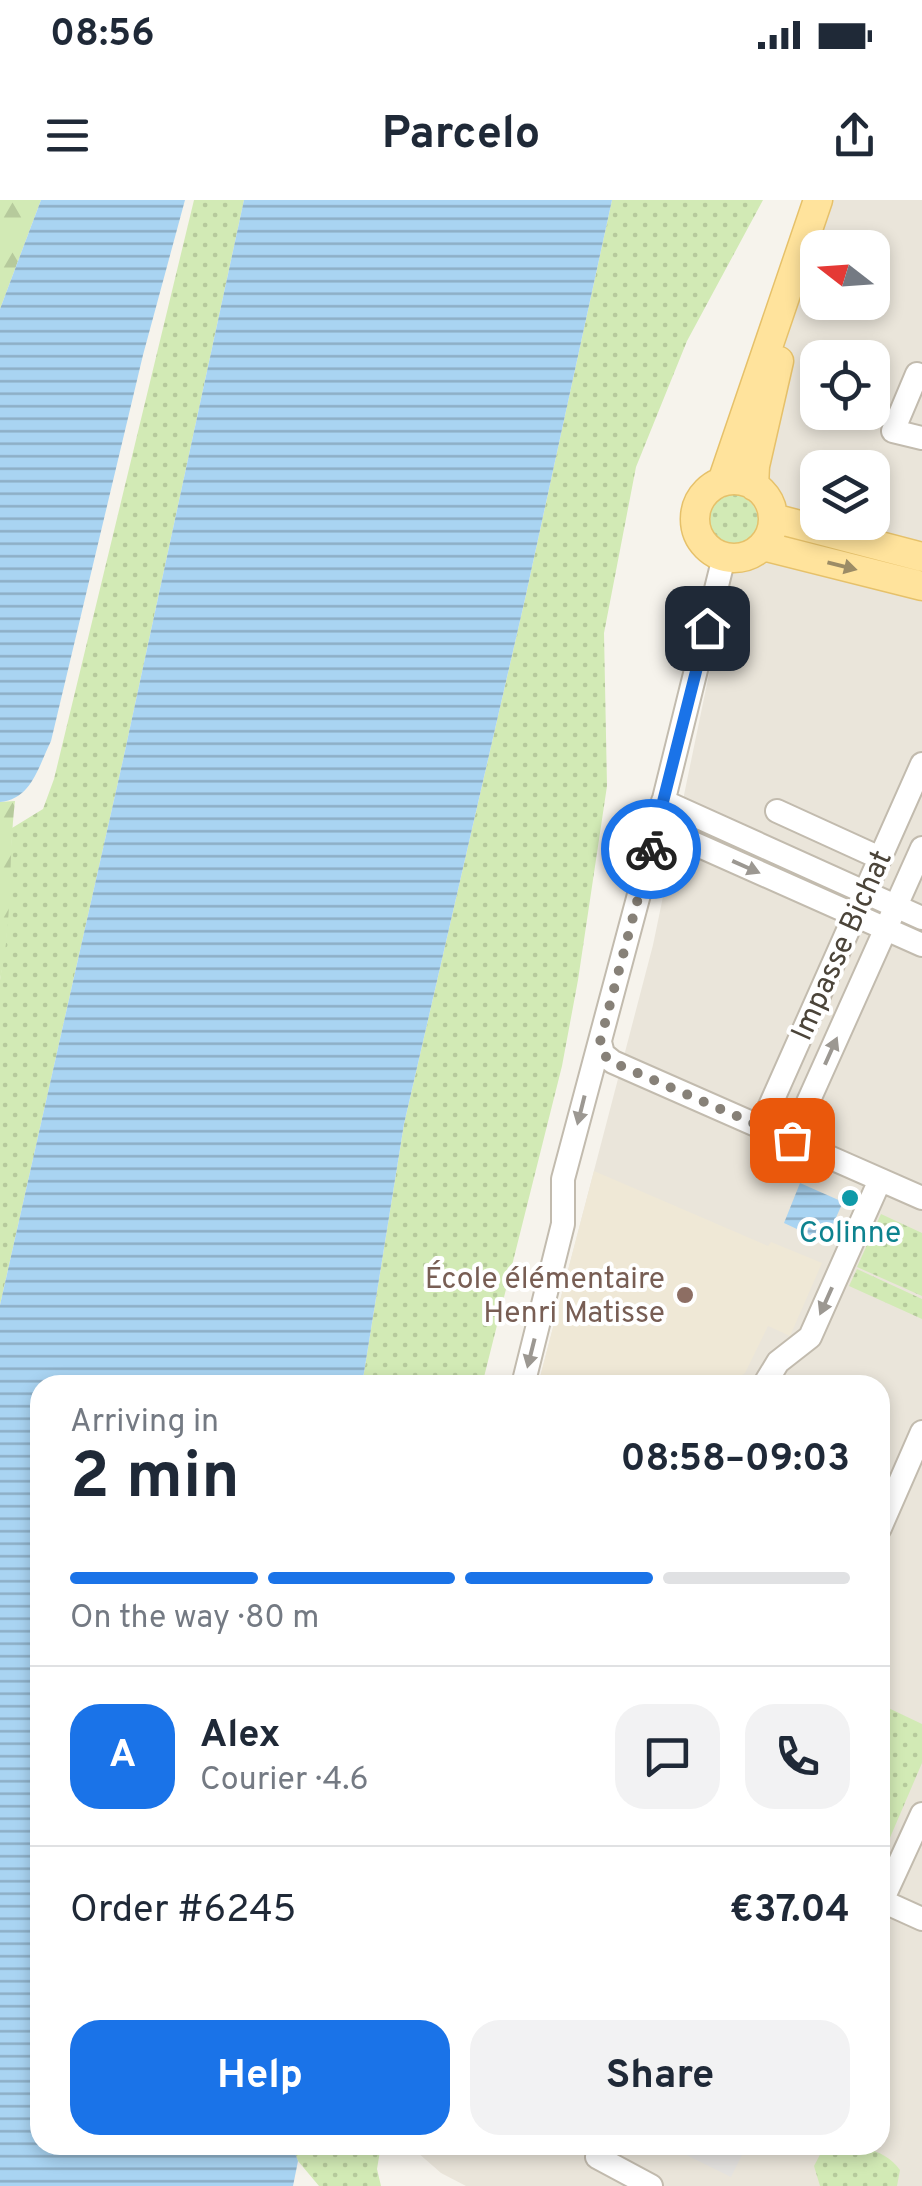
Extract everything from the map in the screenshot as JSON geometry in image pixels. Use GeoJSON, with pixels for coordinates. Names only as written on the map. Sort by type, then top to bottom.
{"type":"FeatureCollection","features":[{"type":"Feature","properties":{"kind":"main road"},"geometry":{"type":"LineString","coordinates":[[722,482],[815,209]]}},
{"type":"Feature","properties":{"kind":"main road"},"geometry":{"type":"LineString","coordinates":[[754,486],[766,413],[815,209]]}},
{"type":"Feature","properties":{"kind":"main road"},"geometry":{"type":"LineString","coordinates":[[734,480],[754,486],[766,496],[774,518],[772,530],[763,546],[748,556],[724,557],[704,543],[696,520],[702,497],[722,482],[734,480]]}},
{"type":"Feature","properties":{"kind":"main road"},"geometry":{"type":"LineString","coordinates":[[774,518],[922,557]]}},
{"type":"Feature","properties":{"kind":"main road"},"geometry":{"type":"LineString","coordinates":[[763,546],[922,586]]}},
{"type":"Feature","properties":{"kind":"street"},"geometry":{"type":"LineString","coordinates":[[922,376],[917,374],[893,431],[922,438]]}},
{"type":"Feature","properties":{"kind":"street"},"geometry":{"type":"LineString","coordinates":[[525,1375],[563,1224],[563,1179],[724,557]]}},
{"type":"Feature","properties":{"kind":"street","name":"Impasse Bichat"},"geometry":{"type":"LineString","coordinates":[[760,1126],[922,764]]}},
{"type":"Feature","properties":{"kind":"street"},"geometry":{"type":"LineString","coordinates":[[663,801],[922,918]]}},
{"type":"Feature","properties":{"kind":"street"},"geometry":{"type":"LineString","coordinates":[[777,811],[880,858]]}},
{"type":"Feature","properties":{"kind":"street"},"geometry":{"type":"LineString","coordinates":[[657,827],[922,946]]}},
{"type":"Feature","properties":{"kind":"street","name":"Impasse Bichat"},"geometry":{"type":"LineString","coordinates":[[792,1140],[922,848]]}},
{"type":"Feature","properties":{"kind":"street"},"geometry":{"type":"LineString","coordinates":[[600,1042],[603,1054],[612,1062],[922,1198]]}},
{"type":"Feature","properties":{"kind":"street"},"geometry":{"type":"LineString","coordinates":[[770,1375],[778,1362],[812,1333],[880,1180]]}},
{"type":"Feature","properties":{"kind":"street"},"geometry":{"type":"LineString","coordinates":[[890,1505],[922,1432]]}},
{"type":"Feature","properties":{"kind":"street"},"geometry":{"type":"LineString","coordinates":[[890,1882],[922,1814]]}},
{"type":"Feature","properties":{"kind":"street"},"geometry":{"type":"LineString","coordinates":[[890,1905],[922,1919]]}},
{"type":"Feature","properties":{"kind":"street"},"geometry":{"type":"LineString","coordinates":[[605,2155],[651,2186]]}},
{"type":"Feature","properties":{"kind":"shaded area"},"geometry":{"type":"Polygon","coordinates":[[[807,200],[922,200],[922,2186],[466,2186],[441,2173],[420,2155],[890,2155],[890,1375],[541,1375],[653,945],[800,234],[800,320],[890,320],[890,230],[801,230],[807,200]]]}},
{"type":"Feature","properties":{"kind":"shaded area","name":"École élémentaire Henri Matisse"},"geometry":{"type":"Polygon","coordinates":[[[594,1171],[768,1246],[771,1242],[822,1263],[790,1336],[768,1326],[742,1375],[541,1375],[594,1171]]]}},
{"type":"Feature","properties":{"kind":"shaded area"},"geometry":{"type":"Polygon","coordinates":[[[686,2155],[742,2155],[731,2177],[686,2155]]]}},
{"type":"Feature","properties":{"kind":"green space"},"geometry":{"type":"Polygon","coordinates":[[[0,200],[41,200],[0,309],[0,200]]]}},
{"type":"Feature","properties":{"kind":"green space"},"geometry":{"type":"Polygon","coordinates":[[[194,200],[244,200],[0,1305],[0,980],[12,828],[43,809],[54,779],[194,200]]]}},
{"type":"Feature","properties":{"kind":"green space"},"geometry":{"type":"Polygon","coordinates":[[[612,200],[763,200],[687,341],[636,467],[604,633],[607,786],[578,980],[562,1066],[485,1375],[364,1375],[404,1124],[612,200]]]}},
{"type":"Feature","properties":{"kind":"green space"},"geometry":{"type":"Polygon","coordinates":[[[731,494],[750,502],[758,521],[750,540],[731,548],[712,540],[704,521],[712,502],[731,494]]]}},
{"type":"Feature","properties":{"kind":"green space"},"geometry":{"type":"Polygon","coordinates":[[[15,801],[7,936],[0,980],[0,802],[15,801]]]}},
{"type":"Feature","properties":{"kind":"green space"},"geometry":{"type":"Polygon","coordinates":[[[881,1214],[922,1233],[922,1296],[857,1267],[881,1214]]]}},
{"type":"Feature","properties":{"kind":"green space"},"geometry":{"type":"Polygon","coordinates":[[[857,1269],[922,1299],[922,1319],[849,1286],[857,1269]]]}},
{"type":"Feature","properties":{"kind":"green space"},"geometry":{"type":"Polygon","coordinates":[[[890,1709],[922,1724],[922,1763],[890,1838],[890,1709]]]}},
{"type":"Feature","properties":{"kind":"green space"},"geometry":{"type":"Polygon","coordinates":[[[296,2155],[379,2155],[377,2169],[381,2186],[319,2186],[296,2155]]]}},
{"type":"Feature","properties":{"kind":"green space"},"geometry":{"type":"Polygon","coordinates":[[[820,2155],[883,2155],[900,2170],[897,2186],[820,2186],[814,2166],[820,2155]]]}},
{"type":"Feature","properties":{"kind":"water"},"geometry":{"type":"Polygon","coordinates":[[[41,200],[185,200],[143,355],[51,741],[27,788],[11,800],[0,802],[0,309],[41,200]]]}},
{"type":"Feature","properties":{"kind":"water"},"geometry":{"type":"Polygon","coordinates":[[[244,200],[612,200],[404,1124],[364,1375],[30,1375],[30,2155],[296,2155],[293,2186],[0,2186],[0,1305],[244,200]]]}},
{"type":"Feature","properties":{"kind":"water"},"geometry":{"type":"Polygon","coordinates":[[[800,1183],[843,1202],[825,1242],[784,1223],[800,1183]]]}},
{"type":"Feature","properties":{"kind":"way so far"},"geometry":{"type":"LineString","coordinates":[[651,849],[600,1042],[603,1054],[612,1062],[792,1140]]}},
{"type":"Feature","properties":{"kind":"place","name":"Colinne"},"geometry":{"type":"Point","coordinates":[850,1198]}},
{"type":"Feature","properties":{"kind":"place","name":"École élémentaire Henri Matisse"},"geometry":{"type":"Point","coordinates":[685,1295]}},
{"type":"Feature","properties":{"kind":"route"},"geometry":{"type":"LineString","coordinates":[[651,849],[707,628]]}}]}
